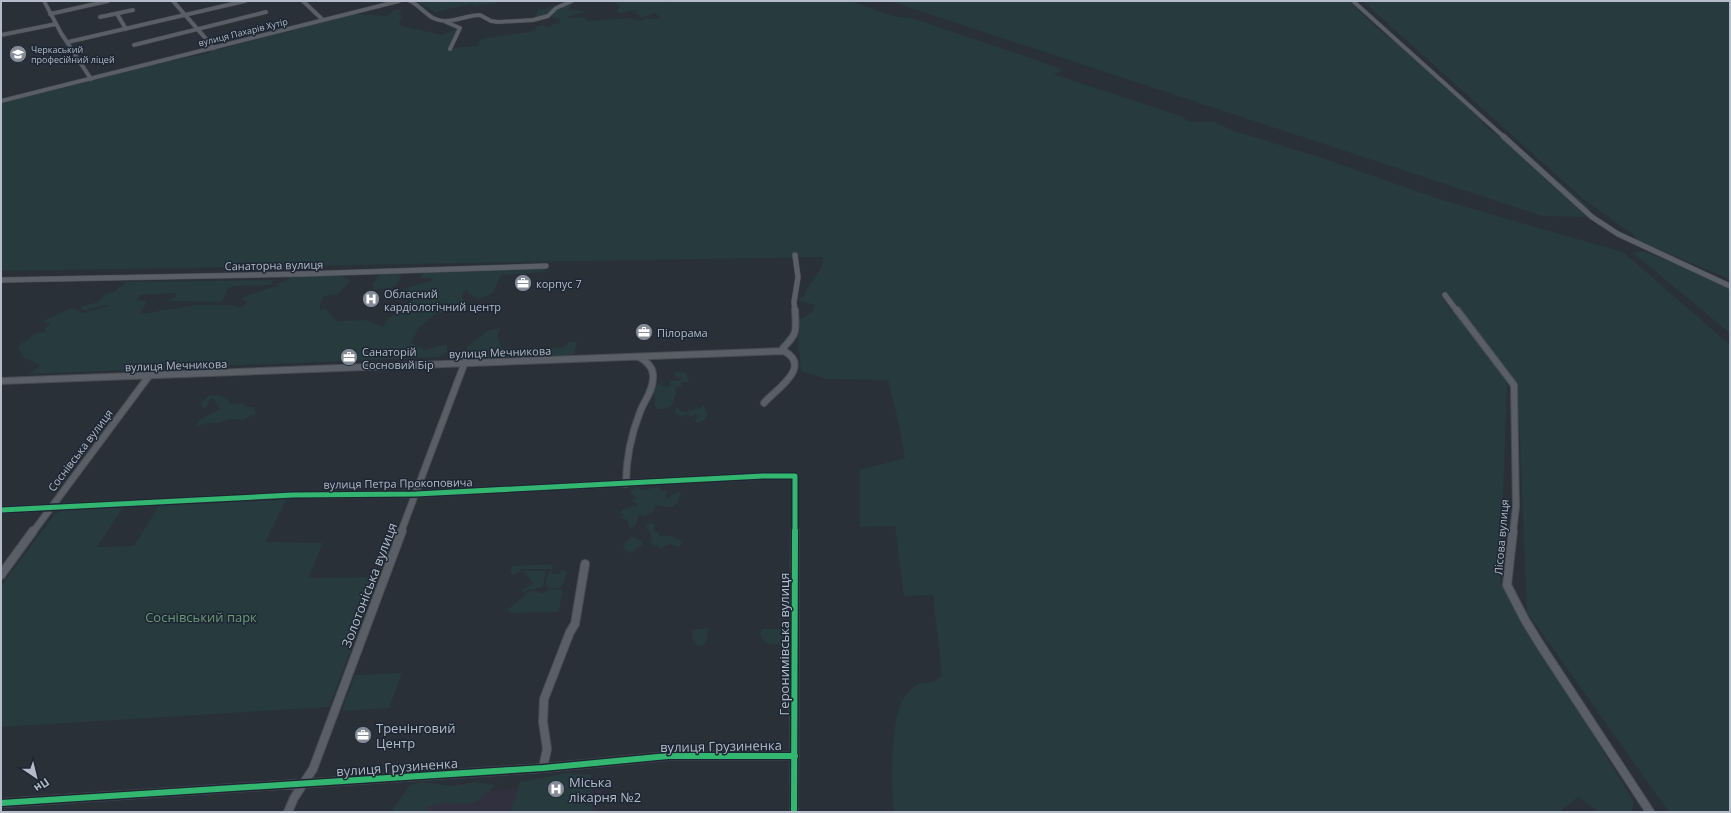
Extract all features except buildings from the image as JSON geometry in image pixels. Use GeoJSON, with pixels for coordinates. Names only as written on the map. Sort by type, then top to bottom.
{"type":"FeatureCollection","features":[{"type":"Feature","properties":{"kind":"street"},"geometry":{"type":"LineString","coordinates":[[44,1],[56,24],[91,79]]}},
{"type":"Feature","properties":{"kind":"street"},"geometry":{"type":"LineString","coordinates":[[50,14],[108,1]]}},
{"type":"Feature","properties":{"kind":"street"},"geometry":{"type":"LineString","coordinates":[[173,1],[214,48]]}},
{"type":"Feature","properties":{"kind":"street"},"geometry":{"type":"LineString","coordinates":[[68,42],[245,1]]}},
{"type":"Feature","properties":{"kind":"street"},"geometry":{"type":"LineString","coordinates":[[303,1],[323,20]]}},
{"type":"Feature","properties":{"kind":"street","name":"вулиця Пахарів Хутір"},"geometry":{"type":"LineString","coordinates":[[1,101],[399,1]]}},
{"type":"Feature","properties":{"kind":"street"},"geometry":{"type":"LineString","coordinates":[[410,1],[420,6],[434,20],[446,22],[460,28],[450,48]]}},
{"type":"Feature","properties":{"kind":"street"},"geometry":{"type":"LineString","coordinates":[[446,22],[476,15],[498,22],[533,20],[548,16],[556,8],[572,1]]}},
{"type":"Feature","properties":{"kind":"street"},"geometry":{"type":"LineString","coordinates":[[1353,1],[1592,217],[1618,234],[1730,286]]}},
{"type":"Feature","properties":{"kind":"street"},"geometry":{"type":"LineString","coordinates":[[100,17],[133,10]]}},
{"type":"Feature","properties":{"kind":"street"},"geometry":{"type":"LineString","coordinates":[[134,45],[266,12]]}},
{"type":"Feature","properties":{"kind":"street"},"geometry":{"type":"LineString","coordinates":[[117,14],[126,29]]}},
{"type":"Feature","properties":{"kind":"street"},"geometry":{"type":"LineString","coordinates":[[1,35],[56,24]]}},
{"type":"Feature","properties":{"kind":"street"},"geometry":{"type":"LineString","coordinates":[[764,403],[793,374],[795,361],[792,356],[784,351],[783,348],[794,337],[796,328],[794,302],[798,277],[795,255]]}},
{"type":"Feature","properties":{"kind":"street","name":"Санаторна вулиця"},"geometry":{"type":"LineString","coordinates":[[1,280],[302,274],[546,266]]}},
{"type":"Feature","properties":{"kind":"street","name":"Лісова вулиця"},"geometry":{"type":"LineString","coordinates":[[1445,295],[1514,385],[1516,507],[1507,585],[1525,620],[1541,646],[1650,812]]}},
{"type":"Feature","properties":{"kind":"street","name":"вулиця Мечникова"},"geometry":{"type":"LineString","coordinates":[[1,381],[465,362],[784,351]]}},
{"type":"Feature","properties":{"kind":"street"},"geometry":{"type":"LineString","coordinates":[[626,484],[626,462],[640,412],[649,395],[653,378],[651,367],[647,362],[638,356]]}},
{"type":"Feature","properties":{"kind":"street","name":"Золотоніська вулиця"},"geometry":{"type":"LineString","coordinates":[[288,812],[294,798],[313,769],[465,362]]}},
{"type":"Feature","properties":{"kind":"street","name":"Соснівська вулиця"},"geometry":{"type":"LineString","coordinates":[[1,575],[149,376]]}},
{"type":"Feature","properties":{"kind":"street","name":"вулиця Петра Прокоповича"},"geometry":{"type":"LineString","coordinates":[[1,510],[293,495],[416,494],[763,476],[795,476]]}},
{"type":"Feature","properties":{"kind":"street","name":"Геронимівська вулиця"},"geometry":{"type":"LineString","coordinates":[[794,812],[795,476]]}},
{"type":"Feature","properties":{"kind":"street"},"geometry":{"type":"LineString","coordinates":[[543,768],[547,749],[543,722],[544,699],[570,632],[575,624],[585,564]]}},
{"type":"Feature","properties":{"kind":"street","name":"вулиця Грузиненка"},"geometry":{"type":"LineString","coordinates":[[1,803],[543,768],[668,756],[795,756]]}},
{"type":"Feature","properties":{"kind":"shaded area","name":"Міська лікарня №2"},"geometry":{"type":"Polygon","coordinates":[[[603,780],[598,812],[415,812],[418,798],[603,780]]]}},
{"type":"Feature","properties":{"kind":"green space"},"geometry":{"type":"Polygon","coordinates":[[[415,1],[494,1],[496,3],[476,6],[472,4],[435,12],[415,1]]]}},
{"type":"Feature","properties":{"kind":"green space"},"geometry":{"type":"Polygon","coordinates":[[[616,1],[660,1],[666,3],[668,1],[850,1],[893,16],[915,19],[1059,68],[1061,72],[1053,74],[1183,117],[1189,122],[1215,122],[1231,130],[1322,158],[1445,201],[1623,252],[1730,345],[1730,812],[1669,812],[1527,612],[1518,392],[1507,383],[1500,582],[1634,802],[1631,812],[1599,812],[1578,797],[1560,811],[1561,812],[894,812],[892,788],[893,756],[895,726],[901,703],[915,686],[921,683],[934,681],[942,675],[933,595],[904,596],[895,526],[860,527],[860,470],[905,458],[898,420],[888,380],[826,379],[801,371],[798,339],[800,326],[799,320],[812,312],[815,305],[797,300],[804,296],[806,290],[819,273],[823,263],[823,257],[1,271],[1,103],[91,81],[140,67],[210,53],[208,50],[221,49],[263,38],[265,36],[293,31],[293,29],[353,14],[387,16],[394,10],[401,10],[399,14],[402,15],[399,23],[401,26],[443,35],[457,29],[460,30],[451,48],[478,46],[481,39],[535,31],[536,27],[542,25],[549,28],[553,24],[559,24],[560,19],[548,16],[535,17],[538,10],[569,3],[571,6],[568,10],[583,11],[583,13],[567,18],[584,17],[587,21],[629,18],[642,21],[645,18],[657,19],[661,17],[654,13],[640,18],[639,15],[635,13],[637,11],[618,13],[617,10],[620,7],[615,3],[616,1]]]}},
{"type":"Feature","properties":{"kind":"green space"},"geometry":{"type":"Polygon","coordinates":[[[890,1],[1349,1],[1378,29],[1403,48],[1483,121],[1483,125],[1506,141],[1586,215],[1582,217],[1542,216],[890,1]]]}},
{"type":"Feature","properties":{"kind":"green space"},"geometry":{"type":"Polygon","coordinates":[[[1363,1],[1730,1],[1730,279],[1637,240],[1634,235],[1583,199],[1363,1]]]}},
{"type":"Feature","properties":{"kind":"green space"},"geometry":{"type":"Polygon","coordinates":[[[1501,133],[1504,134],[1591,209],[1588,210],[1501,133]]]}},
{"type":"Feature","properties":{"kind":"green space"},"geometry":{"type":"Polygon","coordinates":[[[1641,251],[1688,267],[1730,287],[1730,333],[1633,253],[1641,251]]]}},
{"type":"Feature","properties":{"kind":"green space"},"geometry":{"type":"Polygon","coordinates":[[[545,267],[545,272],[501,275],[493,293],[479,299],[469,294],[467,289],[463,292],[462,298],[467,302],[455,311],[437,313],[419,327],[411,343],[424,350],[447,344],[447,352],[439,357],[30,374],[40,365],[23,357],[18,346],[37,333],[46,332],[45,328],[51,324],[43,321],[72,308],[82,313],[110,306],[104,305],[84,311],[80,307],[98,302],[106,294],[114,292],[126,282],[273,280],[271,285],[233,286],[227,290],[222,302],[167,301],[177,296],[174,293],[140,295],[138,300],[147,302],[141,311],[141,314],[196,305],[229,305],[242,308],[247,302],[242,299],[246,296],[273,287],[278,287],[278,284],[294,276],[338,275],[348,279],[349,282],[338,294],[324,296],[320,303],[320,310],[326,309],[336,321],[366,320],[383,327],[387,320],[414,299],[408,295],[396,295],[399,292],[433,280],[432,278],[421,278],[424,272],[545,267]]]}},
{"type":"Feature","properties":{"kind":"green space"},"geometry":{"type":"Polygon","coordinates":[[[402,272],[398,283],[392,288],[373,289],[374,286],[372,286],[380,273],[402,272]]]}},
{"type":"Feature","properties":{"kind":"green space"},"geometry":{"type":"Polygon","coordinates":[[[500,328],[497,336],[502,348],[562,348],[570,342],[577,342],[573,358],[472,361],[466,348],[487,331],[500,328]]]}},
{"type":"Feature","properties":{"kind":"green space"},"geometry":{"type":"Polygon","coordinates":[[[674,373],[686,373],[689,382],[682,382],[682,386],[675,388],[676,394],[671,406],[665,409],[657,409],[655,405],[655,395],[652,393],[658,383],[664,387],[671,386],[668,381],[679,381],[683,377],[676,378],[674,373]]]}},
{"type":"Feature","properties":{"kind":"green space"},"geometry":{"type":"Polygon","coordinates":[[[216,395],[227,398],[231,404],[243,403],[246,407],[254,407],[256,415],[252,415],[244,420],[230,419],[217,423],[195,426],[200,420],[220,409],[213,398],[208,401],[209,403],[205,408],[202,407],[201,403],[208,396],[216,395]]]}},
{"type":"Feature","properties":{"kind":"green space"},"geometry":{"type":"Polygon","coordinates":[[[703,405],[708,415],[698,424],[694,419],[700,418],[695,414],[690,417],[688,414],[685,414],[683,417],[675,413],[675,409],[678,407],[680,411],[686,412],[698,408],[700,409],[703,405]]]}},
{"type":"Feature","properties":{"kind":"green space"},"geometry":{"type":"Polygon","coordinates":[[[637,487],[642,490],[658,487],[661,491],[668,490],[666,499],[677,492],[681,492],[678,502],[672,508],[656,505],[653,512],[644,516],[639,515],[635,526],[630,528],[627,520],[622,518],[624,514],[620,514],[622,510],[631,506],[638,507],[636,503],[632,502],[636,496],[633,496],[630,491],[637,487]]]}},
{"type":"Feature","properties":{"kind":"green space","name":"Соснівський парк"},"geometry":{"type":"Polygon","coordinates":[[[286,500],[265,542],[323,543],[308,578],[378,577],[329,707],[1,727],[1,586],[55,514],[69,509],[124,506],[97,547],[134,546],[160,504],[286,500]]]}},
{"type":"Feature","properties":{"kind":"green space"},"geometry":{"type":"Polygon","coordinates":[[[650,522],[655,525],[654,531],[660,536],[671,536],[682,541],[679,547],[670,544],[659,549],[658,545],[653,546],[650,541],[652,537],[646,527],[650,522]]]}},
{"type":"Feature","properties":{"kind":"green space"},"geometry":{"type":"Polygon","coordinates":[[[630,537],[636,537],[636,539],[644,542],[630,553],[625,550],[623,545],[630,537]]]}},
{"type":"Feature","properties":{"kind":"green space"},"geometry":{"type":"Polygon","coordinates":[[[553,564],[552,569],[522,569],[513,575],[510,572],[512,566],[553,564]]]}},
{"type":"Feature","properties":{"kind":"green space"},"geometry":{"type":"Polygon","coordinates":[[[552,570],[551,574],[559,574],[560,570],[567,572],[560,587],[549,589],[545,586],[549,571],[552,570]]]}},
{"type":"Feature","properties":{"kind":"green space"},"geometry":{"type":"Polygon","coordinates":[[[523,571],[546,571],[543,586],[523,593],[521,591],[533,583],[523,571]]]}},
{"type":"Feature","properties":{"kind":"green space"},"geometry":{"type":"Polygon","coordinates":[[[560,589],[562,593],[559,610],[557,612],[511,613],[508,609],[525,596],[524,594],[527,592],[532,591],[544,593],[548,590],[560,589]]]}},
{"type":"Feature","properties":{"kind":"green space"},"geometry":{"type":"Polygon","coordinates":[[[788,625],[791,627],[790,651],[783,651],[778,644],[768,644],[763,640],[760,634],[762,629],[784,629],[788,625]]]}},
{"type":"Feature","properties":{"kind":"green space"},"geometry":{"type":"Polygon","coordinates":[[[707,628],[709,630],[707,634],[707,641],[702,646],[696,645],[692,630],[707,628]]]}},
{"type":"Feature","properties":{"kind":"green space"},"geometry":{"type":"Polygon","coordinates":[[[402,673],[389,708],[342,711],[355,675],[402,673]]]}},
{"type":"Feature","properties":{"kind":"green space"},"geometry":{"type":"Polygon","coordinates":[[[568,773],[591,775],[592,812],[510,812],[520,782],[568,773]]]}},
{"type":"Feature","properties":{"kind":"green space"},"geometry":{"type":"Polygon","coordinates":[[[421,782],[452,786],[474,782],[496,785],[475,803],[439,804],[426,807],[425,812],[391,812],[410,785],[421,782]]]}},
{"type":"Feature","properties":{"kind":"cycle path"},"geometry":{"type":"LineString","coordinates":[[1,510],[293,495],[416,494],[763,476],[795,476],[796,598],[794,812]]}},
{"type":"Feature","properties":{"kind":"cycle path"},"geometry":{"type":"LineString","coordinates":[[1,803],[543,768],[668,756],[795,756]]}},
{"type":"Feature","properties":{"kind":"place","name":"Черкаський професійний ліцей"},"geometry":{"type":"Point","coordinates":[18,54]}},
{"type":"Feature","properties":{"kind":"place","name":"корпус 7"},"geometry":{"type":"Point","coordinates":[523,283]}},
{"type":"Feature","properties":{"kind":"place","name":"Обласний кардіологічний центр"},"geometry":{"type":"Point","coordinates":[371,299]}},
{"type":"Feature","properties":{"kind":"place","name":"Пілорама"},"geometry":{"type":"Point","coordinates":[644,332]}},
{"type":"Feature","properties":{"kind":"place","name":"Санаторій Сосновий Бір"},"geometry":{"type":"Point","coordinates":[349,357]}},
{"type":"Feature","properties":{"kind":"place","name":"Тренінговий Центр"},"geometry":{"type":"Point","coordinates":[363,735]}},
{"type":"Feature","properties":{"kind":"place","name":"Міська лікарня №2"},"geometry":{"type":"Point","coordinates":[556,789]}}]}
